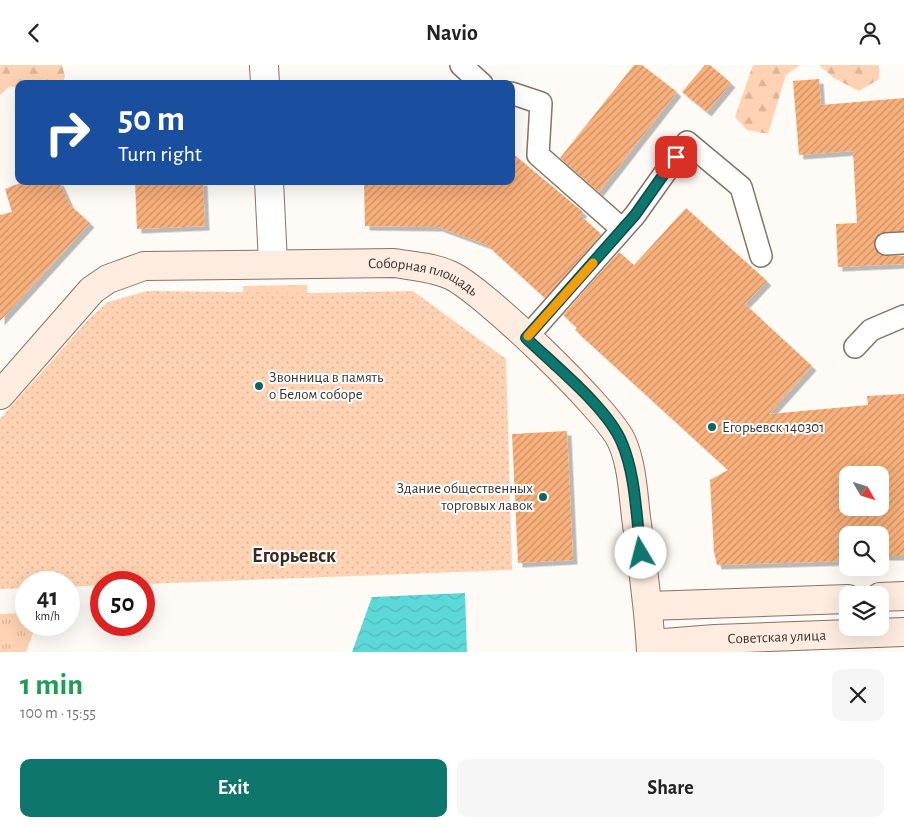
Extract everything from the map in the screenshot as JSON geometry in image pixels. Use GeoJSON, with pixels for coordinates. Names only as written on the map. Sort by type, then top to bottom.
{"type":"FeatureCollection","features":[{"type":"Feature","properties":{"kind":"main road","name":"Соборная площадь"},"geometry":{"type":"LineString","coordinates":[[0,395],[92,290],[108,279],[144,266],[394,263],[430,268],[450,275],[466,284],[526,338],[613,425],[622,442],[629,466],[648,606],[651,648]]}},
{"type":"Feature","properties":{"kind":"main road"},"geometry":{"type":"LineString","coordinates":[[889,597],[904,596]]}},
{"type":"Feature","properties":{"kind":"main road"},"geometry":{"type":"LineString","coordinates":[[648,606],[839,599]]}},
{"type":"Feature","properties":{"kind":"main road","name":"Советская улица"},"geometry":{"type":"LineString","coordinates":[[651,648],[716,639],[904,632]]}},
{"type":"Feature","properties":{"kind":"street"},"geometry":{"type":"LineString","coordinates":[[264,65],[265,80]]}},
{"type":"Feature","properties":{"kind":"street"},"geometry":{"type":"LineString","coordinates":[[269,185],[273,263]]}},
{"type":"Feature","properties":{"kind":"lane"},"geometry":{"type":"LineString","coordinates":[[460,65],[477,80]]}},
{"type":"Feature","properties":{"kind":"lane"},"geometry":{"type":"LineString","coordinates":[[515,94],[541,103],[538,155],[622,229]]}},
{"type":"Feature","properties":{"kind":"lane"},"geometry":{"type":"LineString","coordinates":[[526,338],[635,215],[687,142],[741,187],[761,256]]}},
{"type":"Feature","properties":{"kind":"lane"},"geometry":{"type":"LineString","coordinates":[[856,347],[871,330],[904,316]]}},
{"type":"Feature","properties":{"kind":"green space"},"geometry":{"type":"Polygon","coordinates":[[[0,65],[62,65],[65,76],[64,80],[15,80],[15,88],[10,86],[0,95],[0,65]]]}},
{"type":"Feature","properties":{"kind":"green space"},"geometry":{"type":"Polygon","coordinates":[[[753,65],[800,65],[786,75],[768,134],[747,130],[735,117],[753,65]]]}},
{"type":"Feature","properties":{"kind":"green space"},"geometry":{"type":"Polygon","coordinates":[[[819,65],[879,65],[879,79],[859,91],[834,78],[819,65]]]}},
{"type":"Feature","properties":{"kind":"green space"},"geometry":{"type":"Polygon","coordinates":[[[307,285],[307,314],[244,298],[243,286],[307,285]]]}},
{"type":"Feature","properties":{"kind":"green space"},"geometry":{"type":"Polygon","coordinates":[[[147,291],[318,293],[413,291],[506,359],[512,570],[155,584],[155,571],[90,571],[90,586],[80,586],[80,571],[15,571],[15,588],[0,589],[0,419],[89,319],[108,302],[147,291]]]}},
{"type":"Feature","properties":{"kind":"green space"},"geometry":{"type":"Polygon","coordinates":[[[15,613],[15,636],[32,636],[26,652],[0,652],[0,614],[15,613]]]}},
{"type":"Feature","properties":{"kind":"water"},"geometry":{"type":"Polygon","coordinates":[[[465,593],[467,652],[352,652],[372,597],[465,593]]]}},
{"type":"Feature","properties":{"kind":"building"},"geometry":{"type":"Polygon","coordinates":[[[634,65],[642,65],[677,92],[599,192],[560,158],[634,65]]]}},
{"type":"Feature","properties":{"kind":"building"},"geometry":{"type":"Polygon","coordinates":[[[705,65],[710,65],[731,83],[707,112],[682,92],[705,65]]]}},
{"type":"Feature","properties":{"kind":"building"},"geometry":{"type":"Polygon","coordinates":[[[819,79],[821,105],[904,98],[904,231],[880,233],[874,244],[875,250],[881,255],[904,256],[904,264],[838,267],[836,224],[857,223],[853,151],[799,155],[793,81],[819,79]]]}},
{"type":"Feature","properties":{"kind":"building"},"geometry":{"type":"Polygon","coordinates":[[[515,155],[583,212],[580,215],[601,234],[545,298],[487,245],[438,227],[365,226],[364,185],[515,185],[515,155]]]}},
{"type":"Feature","properties":{"kind":"building"},"geometry":{"type":"Polygon","coordinates":[[[15,185],[61,185],[70,205],[90,223],[0,321],[0,215],[12,212],[5,189],[15,185]]]}},
{"type":"Feature","properties":{"kind":"building"},"geometry":{"type":"Polygon","coordinates":[[[135,185],[203,185],[205,226],[137,229],[135,185]]]}},
{"type":"Feature","properties":{"kind":"building"},"geometry":{"type":"Polygon","coordinates":[[[686,208],[767,281],[745,304],[812,366],[769,414],[868,405],[867,396],[904,394],[904,556],[889,556],[889,526],[839,526],[839,561],[717,565],[714,552],[710,480],[728,470],[575,330],[577,328],[563,315],[619,252],[634,265],[686,208]]]}},
{"type":"Feature","properties":{"kind":"building","name":"Здание общественных торговых лавок"},"geometry":{"type":"Polygon","coordinates":[[[567,431],[573,560],[518,563],[512,434],[567,431]]]}},
{"type":"Feature","properties":{"kind":"slow traffic"},"geometry":{"type":"LineString","coordinates":[[528,336],[593,263]]}},
{"type":"Feature","properties":{"kind":"place","name":"Звонница в память о Белом соборе"},"geometry":{"type":"Point","coordinates":[259,386]}},
{"type":"Feature","properties":{"kind":"place","name":"Егорьевск 140301"},"geometry":{"type":"Point","coordinates":[712,427]}},
{"type":"Feature","properties":{"kind":"place","name":"Здание общественных торговых лавок"},"geometry":{"type":"Point","coordinates":[543,497]}},
{"type":"Feature","properties":{"kind":"district","name":"Егорьевск"},"geometry":{"type":"Point","coordinates":[294,555]}},
{"type":"Feature","properties":{"kind":"route"},"geometry":{"type":"LineString","coordinates":[[641,553],[629,466],[622,442],[613,425],[526,338],[635,215],[676,157]]}}]}
